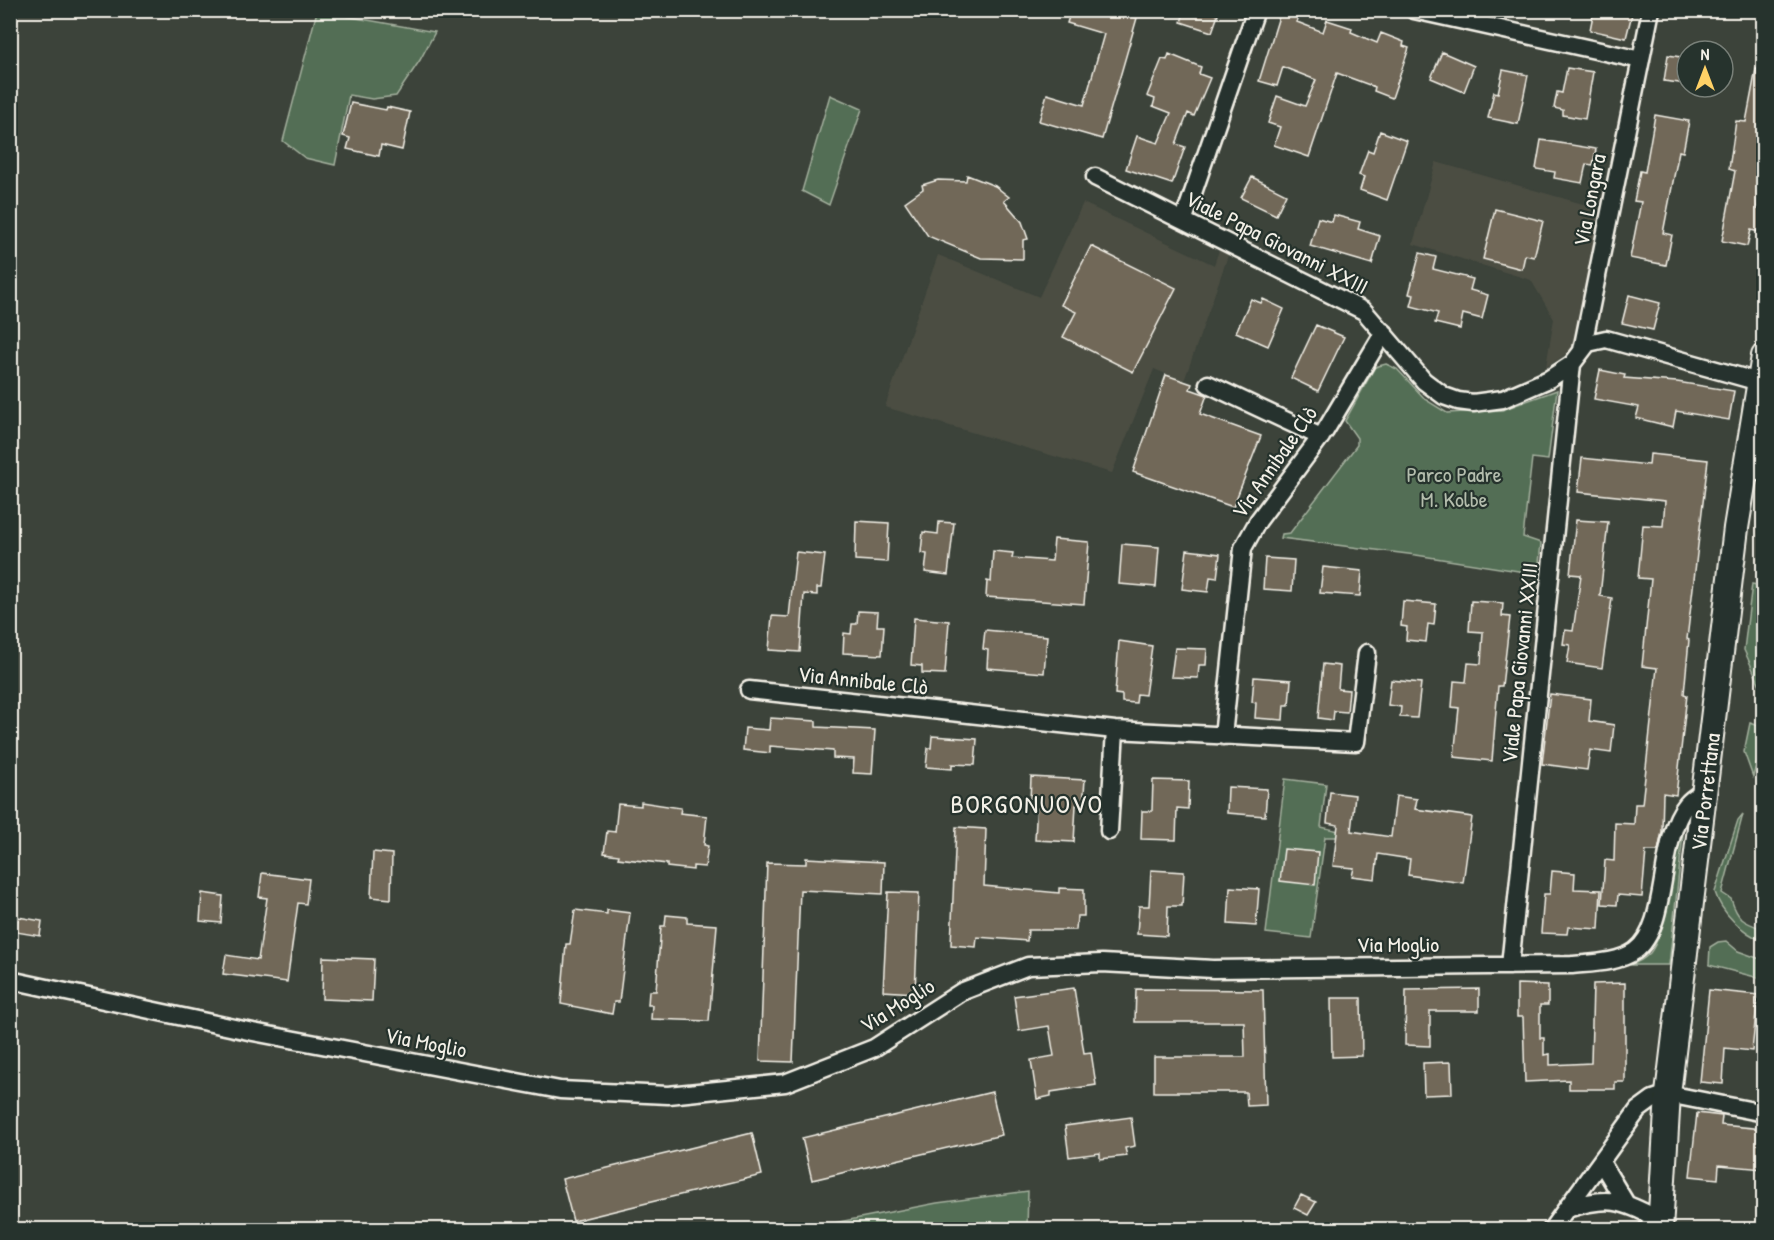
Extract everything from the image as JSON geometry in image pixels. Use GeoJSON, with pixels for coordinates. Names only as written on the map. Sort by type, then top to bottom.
{"type":"FeatureCollection","features":[{"type":"Feature","properties":{"kind":"main road","name":"Via Porrettana"},"geometry":{"type":"LineString","coordinates":[[1655,1226],[1668,1094],[1705,790],[1755,470],[1759,382],[1764,356]]}},
{"type":"Feature","properties":{"kind":"street"},"geometry":{"type":"LineString","coordinates":[[1184,219],[1256,10]]}},
{"type":"Feature","properties":{"kind":"street"},"geometry":{"type":"LineString","coordinates":[[1414,10],[1641,60]]}},
{"type":"Feature","properties":{"kind":"street","name":"Via Longara"},"geometry":{"type":"LineString","coordinates":[[1577,357],[1651,10]]}},
{"type":"Feature","properties":{"kind":"street","name":"Viale Papa Giovanni XXIII"},"geometry":{"type":"LineString","coordinates":[[1095,177],[1184,219],[1364,311],[1424,381],[1444,396],[1473,403],[1503,399],[1549,379],[1577,357]]}},
{"type":"Feature","properties":{"kind":"street","name":"Via Annibale Clò"},"geometry":{"type":"LineString","coordinates":[[1223,736],[1243,548],[1258,521],[1321,437],[1384,332]]}},
{"type":"Feature","properties":{"kind":"street"},"geometry":{"type":"LineString","coordinates":[[1577,357],[1597,339],[1606,339],[1759,382]]}},
{"type":"Feature","properties":{"kind":"street","name":"Viale Papa Giovanni XXIII"},"geometry":{"type":"LineString","coordinates":[[1510,966],[1577,357]]}},
{"type":"Feature","properties":{"kind":"street"},"geometry":{"type":"LineString","coordinates":[[1208,384],[1321,437]]}},
{"type":"Feature","properties":{"kind":"street","name":"Via Annibale Clò"},"geometry":{"type":"LineString","coordinates":[[749,690],[1115,730],[1356,742],[1367,653]]}},
{"type":"Feature","properties":{"kind":"street"},"geometry":{"type":"LineString","coordinates":[[1109,831],[1115,730]]}},
{"type":"Feature","properties":{"kind":"street","name":"Via Moglio"},"geometry":{"type":"LineString","coordinates":[[10,980],[243,1030],[560,1090],[668,1095],[785,1083],[874,1048],[961,992],[1028,966],[1102,963],[1213,969],[1510,966],[1605,962],[1635,951],[1651,932],[1675,823],[1687,804],[1705,790]]}},
{"type":"Feature","properties":{"kind":"street"},"geometry":{"type":"LineString","coordinates":[[1551,1230],[1638,1110],[1653,1099],[1668,1094],[1764,1113]]}},
{"type":"Feature","properties":{"kind":"street"},"geometry":{"type":"LineString","coordinates":[[1601,1162],[1625,1202],[1655,1226]]}},
{"type":"Feature","properties":{"kind":"street"},"geometry":{"type":"LineString","coordinates":[[1567,1209],[1596,1201],[1625,1202]]}},
{"type":"Feature","properties":{"kind":"shaded area"},"geometry":{"type":"Polygon","coordinates":[[[1436,162],[1604,210],[1577,347],[1546,367],[1554,319],[1531,280],[1413,244],[1436,162]]]}},
{"type":"Feature","properties":{"kind":"shaded area"},"geometry":{"type":"Polygon","coordinates":[[[1083,203],[1214,265],[1223,239],[1232,244],[1184,381],[1154,369],[1112,473],[885,407],[938,255],[1039,297],[1083,203]]]}},
{"type":"Feature","properties":{"kind":"green space"},"geometry":{"type":"Polygon","coordinates":[[[317,11],[435,32],[396,96],[372,99],[349,95],[335,165],[305,158],[283,141],[317,11]]]}},
{"type":"Feature","properties":{"kind":"green space"},"geometry":{"type":"Polygon","coordinates":[[[830,95],[862,109],[829,205],[802,191],[830,95]]]}},
{"type":"Feature","properties":{"kind":"green space","name":"Parco Padre M. Kolbe"},"geometry":{"type":"Polygon","coordinates":[[[1386,364],[1397,369],[1426,400],[1447,413],[1502,410],[1557,390],[1548,460],[1532,458],[1523,537],[1541,543],[1538,574],[1416,555],[1281,538],[1282,534],[1290,533],[1357,445],[1357,438],[1345,421],[1375,367],[1386,364]]]}},
{"type":"Feature","properties":{"kind":"green space"},"geometry":{"type":"Polygon","coordinates":[[[1752,584],[1763,586],[1763,692],[1744,650],[1752,584]]]}},
{"type":"Feature","properties":{"kind":"green space"},"geometry":{"type":"Polygon","coordinates":[[[1750,723],[1763,727],[1763,738],[1753,777],[1744,752],[1750,723]]]}},
{"type":"Feature","properties":{"kind":"green space"},"geometry":{"type":"Polygon","coordinates":[[[1285,779],[1326,784],[1321,827],[1339,831],[1336,837],[1325,837],[1311,938],[1266,933],[1285,779]]]}},
{"type":"Feature","properties":{"kind":"green space"},"geometry":{"type":"Polygon","coordinates":[[[1743,814],[1722,893],[1731,899],[1736,912],[1742,919],[1763,929],[1763,941],[1748,933],[1728,915],[1715,892],[1738,820],[1743,814]]]}},
{"type":"Feature","properties":{"kind":"green space"},"geometry":{"type":"Polygon","coordinates":[[[1680,834],[1683,834],[1669,965],[1630,965],[1650,953],[1656,943],[1669,896],[1680,834]]]}},
{"type":"Feature","properties":{"kind":"green space"},"geometry":{"type":"Polygon","coordinates":[[[1726,941],[1738,951],[1763,960],[1763,979],[1709,965],[1710,947],[1718,942],[1726,941]]]}},
{"type":"Feature","properties":{"kind":"green space"},"geometry":{"type":"Polygon","coordinates":[[[1028,1191],[1027,1229],[803,1229],[937,1203],[1028,1191]]]}},
{"type":"Feature","properties":{"kind":"building"},"geometry":{"type":"Polygon","coordinates":[[[1071,10],[1113,10],[1137,18],[1102,139],[1039,121],[1047,94],[1084,105],[1104,34],[1067,23],[1071,10]]]}},
{"type":"Feature","properties":{"kind":"building"},"geometry":{"type":"Polygon","coordinates":[[[1185,10],[1206,10],[1218,15],[1212,32],[1181,22],[1185,10]]]}},
{"type":"Feature","properties":{"kind":"building"},"geometry":{"type":"Polygon","coordinates":[[[1281,10],[1299,15],[1297,22],[1323,32],[1327,20],[1352,28],[1351,32],[1377,43],[1381,33],[1404,42],[1403,46],[1409,48],[1392,98],[1374,91],[1375,87],[1337,73],[1309,157],[1274,145],[1280,127],[1268,123],[1277,96],[1305,106],[1316,80],[1283,67],[1277,86],[1259,81],[1281,10]]]}},
{"type":"Feature","properties":{"kind":"building"},"geometry":{"type":"Polygon","coordinates":[[[1594,10],[1633,10],[1626,38],[1590,30],[1594,10]]]}},
{"type":"Feature","properties":{"kind":"building"},"geometry":{"type":"Polygon","coordinates":[[[1442,52],[1474,66],[1464,92],[1431,78],[1442,52]]]}},
{"type":"Feature","properties":{"kind":"building"},"geometry":{"type":"Polygon","coordinates":[[[1169,54],[1201,67],[1199,74],[1210,78],[1194,116],[1188,113],[1176,144],[1185,147],[1172,184],[1126,169],[1137,136],[1158,143],[1171,113],[1153,106],[1155,99],[1147,96],[1162,59],[1167,60],[1169,54]]]}},
{"type":"Feature","properties":{"kind":"building"},"geometry":{"type":"Polygon","coordinates":[[[1668,55],[1675,56],[1675,82],[1664,81],[1668,55]]]}},
{"type":"Feature","properties":{"kind":"building"},"geometry":{"type":"Polygon","coordinates":[[[1567,68],[1593,72],[1585,119],[1563,115],[1563,110],[1554,108],[1557,92],[1562,93],[1567,68]]]}},
{"type":"Feature","properties":{"kind":"building"},"geometry":{"type":"Polygon","coordinates":[[[1756,69],[1764,70],[1764,163],[1757,209],[1763,210],[1759,232],[1751,230],[1747,246],[1722,241],[1735,171],[1729,169],[1736,121],[1746,122],[1756,69]]]}},
{"type":"Feature","properties":{"kind":"building"},"geometry":{"type":"Polygon","coordinates":[[[1503,70],[1528,75],[1518,124],[1488,118],[1494,92],[1498,93],[1503,70]]]}},
{"type":"Feature","properties":{"kind":"building"},"geometry":{"type":"Polygon","coordinates":[[[351,103],[410,112],[402,150],[381,145],[379,156],[347,149],[350,138],[343,136],[351,103]]]}},
{"type":"Feature","properties":{"kind":"building"},"geometry":{"type":"Polygon","coordinates":[[[1655,115],[1689,121],[1683,152],[1679,151],[1663,233],[1672,235],[1666,265],[1630,258],[1641,202],[1634,201],[1640,171],[1645,172],[1655,115]]]}},
{"type":"Feature","properties":{"kind":"building"},"geometry":{"type":"Polygon","coordinates":[[[1380,131],[1407,141],[1387,200],[1360,190],[1364,177],[1359,175],[1368,150],[1373,152],[1380,131]]]}},
{"type":"Feature","properties":{"kind":"building"},"geometry":{"type":"Polygon","coordinates":[[[1541,140],[1596,149],[1593,165],[1586,164],[1582,183],[1554,178],[1555,172],[1536,169],[1541,140]]]}},
{"type":"Feature","properties":{"kind":"building"},"geometry":{"type":"Polygon","coordinates":[[[967,175],[995,186],[1009,197],[1004,201],[1022,222],[1028,239],[1023,240],[1023,259],[981,258],[928,236],[905,202],[923,189],[922,185],[938,180],[966,181],[967,175]]]}},
{"type":"Feature","properties":{"kind":"building"},"geometry":{"type":"Polygon","coordinates":[[[1252,177],[1286,194],[1276,215],[1241,198],[1252,177]]]}},
{"type":"Feature","properties":{"kind":"building"},"geometry":{"type":"Polygon","coordinates":[[[1495,209],[1543,221],[1534,257],[1525,255],[1522,269],[1483,259],[1495,209]]]}},
{"type":"Feature","properties":{"kind":"building"},"geometry":{"type":"Polygon","coordinates":[[[1334,215],[1360,222],[1358,229],[1380,236],[1372,264],[1310,246],[1318,218],[1332,222],[1334,215]]]}},
{"type":"Feature","properties":{"kind":"building"},"geometry":{"type":"Polygon","coordinates":[[[1091,246],[1176,288],[1133,372],[1063,337],[1076,312],[1061,305],[1091,246]]]}},
{"type":"Feature","properties":{"kind":"building"},"geometry":{"type":"Polygon","coordinates":[[[1420,253],[1436,257],[1433,269],[1473,279],[1470,290],[1488,295],[1482,319],[1463,314],[1460,329],[1435,323],[1438,313],[1411,306],[1414,295],[1409,294],[1420,253]]]}},
{"type":"Feature","properties":{"kind":"building"},"geometry":{"type":"Polygon","coordinates":[[[1629,295],[1660,303],[1653,330],[1622,323],[1629,295]]]}},
{"type":"Feature","properties":{"kind":"building"},"geometry":{"type":"Polygon","coordinates":[[[1251,299],[1261,303],[1263,299],[1284,309],[1268,346],[1236,332],[1251,299]]]}},
{"type":"Feature","properties":{"kind":"building"},"geometry":{"type":"Polygon","coordinates":[[[1316,325],[1344,337],[1318,391],[1291,378],[1316,325]]]}},
{"type":"Feature","properties":{"kind":"building"},"geometry":{"type":"Polygon","coordinates":[[[1600,370],[1625,375],[1624,378],[1677,382],[1734,391],[1729,420],[1676,411],[1673,427],[1636,418],[1639,407],[1594,399],[1600,370]]]}},
{"type":"Feature","properties":{"kind":"building"},"geometry":{"type":"Polygon","coordinates":[[[1166,375],[1192,384],[1190,389],[1207,395],[1200,414],[1261,436],[1233,507],[1133,472],[1166,375]]]}},
{"type":"Feature","properties":{"kind":"building"},"geometry":{"type":"Polygon","coordinates":[[[1650,454],[1708,460],[1687,639],[1689,640],[1684,694],[1687,695],[1676,795],[1663,793],[1662,832],[1658,851],[1646,851],[1642,897],[1618,895],[1617,905],[1602,904],[1605,860],[1614,861],[1615,823],[1634,824],[1635,804],[1642,804],[1657,668],[1642,666],[1651,579],[1638,578],[1643,525],[1663,526],[1665,501],[1578,492],[1582,458],[1649,465],[1650,454]]]}},
{"type":"Feature","properties":{"kind":"building"},"geometry":{"type":"Polygon","coordinates":[[[1576,520],[1608,522],[1600,596],[1612,598],[1602,668],[1567,663],[1570,645],[1563,644],[1565,630],[1573,631],[1581,575],[1570,574],[1576,520]]]}},
{"type":"Feature","properties":{"kind":"building"},"geometry":{"type":"Polygon","coordinates":[[[856,521],[889,523],[887,562],[855,560],[856,521]]]}},
{"type":"Feature","properties":{"kind":"building"},"geometry":{"type":"Polygon","coordinates":[[[939,522],[954,523],[948,575],[925,572],[927,554],[921,553],[923,532],[938,534],[939,522]]]}},
{"type":"Feature","properties":{"kind":"building"},"geometry":{"type":"Polygon","coordinates":[[[1054,539],[1089,542],[1084,604],[986,597],[987,581],[991,582],[993,551],[1013,553],[1012,558],[1052,561],[1054,539]]]}},
{"type":"Feature","properties":{"kind":"building"},"geometry":{"type":"Polygon","coordinates":[[[1122,544],[1159,547],[1156,587],[1119,584],[1122,544]]]}},
{"type":"Feature","properties":{"kind":"building"},"geometry":{"type":"Polygon","coordinates":[[[1187,550],[1220,554],[1217,578],[1210,577],[1208,592],[1182,589],[1187,550]]]}},
{"type":"Feature","properties":{"kind":"building"},"geometry":{"type":"Polygon","coordinates":[[[796,552],[825,555],[821,588],[817,588],[817,595],[804,594],[800,652],[769,650],[772,616],[789,617],[796,552]]]}},
{"type":"Feature","properties":{"kind":"building"},"geometry":{"type":"Polygon","coordinates":[[[1265,558],[1294,560],[1292,591],[1263,589],[1265,558]]]}},
{"type":"Feature","properties":{"kind":"building"},"geometry":{"type":"Polygon","coordinates":[[[1323,567],[1362,571],[1360,596],[1320,593],[1323,567]]]}},
{"type":"Feature","properties":{"kind":"building"},"geometry":{"type":"Polygon","coordinates":[[[1403,601],[1436,604],[1434,625],[1428,624],[1426,642],[1406,640],[1407,627],[1401,626],[1403,601]]]}},
{"type":"Feature","properties":{"kind":"building"},"geometry":{"type":"Polygon","coordinates":[[[1471,601],[1503,603],[1502,616],[1510,617],[1502,686],[1498,686],[1492,761],[1454,757],[1459,708],[1452,707],[1454,681],[1466,682],[1468,663],[1481,664],[1483,632],[1469,631],[1471,601]]]}},
{"type":"Feature","properties":{"kind":"building"},"geometry":{"type":"Polygon","coordinates":[[[858,611],[878,612],[877,626],[884,626],[882,655],[843,653],[844,633],[851,634],[852,624],[857,624],[858,611]]]}},
{"type":"Feature","properties":{"kind":"building"},"geometry":{"type":"Polygon","coordinates":[[[914,618],[949,621],[945,674],[922,673],[922,666],[911,665],[914,618]]]}},
{"type":"Feature","properties":{"kind":"building"},"geometry":{"type":"Polygon","coordinates":[[[985,630],[1047,636],[1044,673],[987,668],[988,650],[983,649],[985,630]]]}},
{"type":"Feature","properties":{"kind":"building"},"geometry":{"type":"Polygon","coordinates":[[[1119,641],[1152,646],[1145,695],[1137,694],[1136,703],[1122,702],[1122,695],[1115,694],[1119,641]]]}},
{"type":"Feature","properties":{"kind":"building"},"geometry":{"type":"Polygon","coordinates":[[[1175,648],[1207,649],[1206,665],[1199,665],[1198,678],[1171,677],[1175,648]]]}},
{"type":"Feature","properties":{"kind":"building"},"geometry":{"type":"Polygon","coordinates":[[[1323,664],[1340,666],[1338,689],[1349,690],[1347,712],[1334,711],[1333,720],[1318,718],[1323,664]]]}},
{"type":"Feature","properties":{"kind":"building"},"geometry":{"type":"Polygon","coordinates":[[[1254,677],[1291,680],[1289,705],[1284,705],[1283,720],[1255,718],[1256,703],[1252,702],[1254,677]]]}},
{"type":"Feature","properties":{"kind":"building"},"geometry":{"type":"Polygon","coordinates":[[[1391,680],[1421,683],[1417,718],[1400,717],[1401,707],[1388,705],[1391,680]]]}},
{"type":"Feature","properties":{"kind":"building"},"geometry":{"type":"Polygon","coordinates":[[[1550,694],[1591,699],[1589,721],[1614,725],[1611,753],[1590,750],[1587,770],[1542,764],[1550,694]]]}},
{"type":"Feature","properties":{"kind":"building"},"geometry":{"type":"Polygon","coordinates":[[[770,718],[816,721],[816,727],[875,730],[872,774],[853,773],[854,759],[833,758],[833,751],[770,746],[770,753],[743,750],[745,728],[769,730],[770,718]]]}},
{"type":"Feature","properties":{"kind":"building"},"geometry":{"type":"Polygon","coordinates":[[[932,736],[977,739],[975,765],[952,764],[952,769],[926,767],[932,736]]]}},
{"type":"Feature","properties":{"kind":"building"},"geometry":{"type":"Polygon","coordinates":[[[1031,777],[1085,780],[1083,805],[1076,805],[1074,842],[1035,840],[1037,801],[1030,801],[1031,777]]]}},
{"type":"Feature","properties":{"kind":"building"},"geometry":{"type":"Polygon","coordinates":[[[1153,780],[1189,781],[1188,809],[1177,808],[1176,840],[1141,839],[1142,811],[1152,811],[1153,780]]]}},
{"type":"Feature","properties":{"kind":"building"},"geometry":{"type":"Polygon","coordinates":[[[1228,787],[1267,789],[1265,816],[1227,813],[1228,787]]]}},
{"type":"Feature","properties":{"kind":"building"},"geometry":{"type":"Polygon","coordinates":[[[1330,792],[1355,795],[1351,831],[1391,837],[1396,796],[1417,799],[1415,809],[1472,817],[1463,883],[1408,875],[1410,859],[1378,854],[1375,879],[1352,876],[1354,868],[1333,866],[1338,825],[1327,823],[1330,792]]]}},
{"type":"Feature","properties":{"kind":"building"},"geometry":{"type":"Polygon","coordinates":[[[641,802],[681,808],[680,813],[707,816],[704,845],[708,846],[705,867],[693,866],[693,870],[667,867],[667,864],[618,858],[619,855],[604,853],[607,831],[615,832],[618,804],[641,806],[641,802]]]}},
{"type":"Feature","properties":{"kind":"building"},"geometry":{"type":"Polygon","coordinates":[[[956,827],[986,829],[984,886],[1059,893],[1059,888],[1084,889],[1084,916],[1077,916],[1076,930],[1028,930],[1027,941],[977,937],[976,947],[951,945],[956,827]]]}},
{"type":"Feature","properties":{"kind":"building"},"geometry":{"type":"Polygon","coordinates":[[[1284,849],[1318,852],[1315,885],[1280,881],[1284,849]]]}},
{"type":"Feature","properties":{"kind":"building"},"geometry":{"type":"Polygon","coordinates":[[[373,852],[392,854],[391,899],[371,897],[373,852]]]}},
{"type":"Feature","properties":{"kind":"building"},"geometry":{"type":"Polygon","coordinates":[[[806,858],[884,862],[883,894],[800,890],[793,1062],[760,1061],[767,863],[806,864],[806,858]]]}},
{"type":"Feature","properties":{"kind":"building"},"geometry":{"type":"Polygon","coordinates":[[[1151,870],[1184,872],[1182,906],[1168,906],[1167,936],[1137,934],[1139,906],[1149,906],[1151,870]]]}},
{"type":"Feature","properties":{"kind":"building"},"geometry":{"type":"Polygon","coordinates":[[[1552,871],[1575,873],[1574,889],[1601,890],[1599,929],[1568,927],[1567,934],[1541,933],[1544,894],[1550,894],[1552,871]]]}},
{"type":"Feature","properties":{"kind":"building"},"geometry":{"type":"Polygon","coordinates":[[[262,873],[309,879],[306,904],[298,903],[287,982],[223,974],[226,955],[258,960],[267,898],[259,897],[262,873]]]}},
{"type":"Feature","properties":{"kind":"building"},"geometry":{"type":"Polygon","coordinates":[[[1230,887],[1259,889],[1256,926],[1228,924],[1230,887]]]}},
{"type":"Feature","properties":{"kind":"building"},"geometry":{"type":"Polygon","coordinates":[[[888,892],[919,893],[915,993],[883,991],[888,892]]]}},
{"type":"Feature","properties":{"kind":"building"},"geometry":{"type":"Polygon","coordinates":[[[202,893],[223,896],[221,923],[200,921],[202,893]]]}},
{"type":"Feature","properties":{"kind":"building"},"geometry":{"type":"Polygon","coordinates":[[[575,910],[607,914],[607,910],[630,913],[619,1002],[614,1002],[612,1014],[561,1004],[566,944],[570,944],[575,910]]]}},
{"type":"Feature","properties":{"kind":"building"},"geometry":{"type":"Polygon","coordinates":[[[666,915],[687,917],[687,923],[717,925],[709,1021],[651,1019],[652,1005],[648,1005],[649,991],[656,991],[661,926],[665,926],[666,915]]]}},
{"type":"Feature","properties":{"kind":"building"},"geometry":{"type":"Polygon","coordinates":[[[18,917],[42,921],[40,936],[16,932],[18,917]]]}},
{"type":"Feature","properties":{"kind":"building"},"geometry":{"type":"Polygon","coordinates":[[[323,957],[374,959],[372,1001],[322,999],[323,957]]]}},
{"type":"Feature","properties":{"kind":"building"},"geometry":{"type":"Polygon","coordinates":[[[1625,983],[1625,1082],[1615,1082],[1615,1089],[1569,1089],[1569,1080],[1525,1082],[1523,1017],[1517,1017],[1517,984],[1548,985],[1548,1005],[1540,1005],[1540,1038],[1544,1038],[1544,1055],[1550,1054],[1550,1065],[1591,1063],[1593,984],[1625,983]]]}},
{"type":"Feature","properties":{"kind":"building"},"geometry":{"type":"Polygon","coordinates":[[[1074,988],[1084,1053],[1091,1052],[1096,1085],[1051,1092],[1051,1096],[1037,1099],[1031,1060],[1054,1056],[1049,1026],[1019,1031],[1014,996],[1074,988]]]}},
{"type":"Feature","properties":{"kind":"building"},"geometry":{"type":"Polygon","coordinates":[[[1136,989],[1263,990],[1266,1105],[1247,1106],[1246,1092],[1154,1092],[1154,1057],[1245,1057],[1244,1022],[1135,1022],[1136,989]]]}},
{"type":"Feature","properties":{"kind":"building"},"geometry":{"type":"Polygon","coordinates":[[[1479,989],[1479,1011],[1430,1011],[1430,1046],[1405,1045],[1406,990],[1479,989]]]}},
{"type":"Feature","properties":{"kind":"building"},"geometry":{"type":"Polygon","coordinates":[[[1709,990],[1758,995],[1752,1051],[1725,1048],[1723,1084],[1700,1082],[1709,990]]]}},
{"type":"Feature","properties":{"kind":"building"},"geometry":{"type":"Polygon","coordinates":[[[1331,998],[1361,998],[1362,1056],[1332,1057],[1331,998]]]}},
{"type":"Feature","properties":{"kind":"building"},"geometry":{"type":"Polygon","coordinates":[[[1451,1062],[1452,1094],[1424,1095],[1423,1063],[1451,1062]]]}},
{"type":"Feature","properties":{"kind":"building"},"geometry":{"type":"Polygon","coordinates":[[[992,1092],[1002,1135],[812,1180],[802,1138],[992,1092]]]}},
{"type":"Feature","properties":{"kind":"building"},"geometry":{"type":"Polygon","coordinates":[[[1697,1113],[1722,1116],[1721,1125],[1764,1129],[1764,1169],[1719,1165],[1718,1179],[1690,1176],[1697,1113]]]}},
{"type":"Feature","properties":{"kind":"building"},"geometry":{"type":"Polygon","coordinates":[[[1131,1117],[1135,1146],[1125,1148],[1127,1156],[1100,1159],[1100,1153],[1069,1157],[1065,1126],[1131,1117]]]}},
{"type":"Feature","properties":{"kind":"building"},"geometry":{"type":"Polygon","coordinates":[[[752,1133],[762,1175],[573,1221],[562,1179],[752,1133]]]}},
{"type":"Feature","properties":{"kind":"building"},"geometry":{"type":"Polygon","coordinates":[[[1301,1195],[1316,1202],[1308,1215],[1294,1208],[1301,1195]]]}},
{"type":"Feature","properties":{"kind":"district","name":"BORGONUOVO"},"geometry":{"type":"Point","coordinates":[1027,803]}}]}
